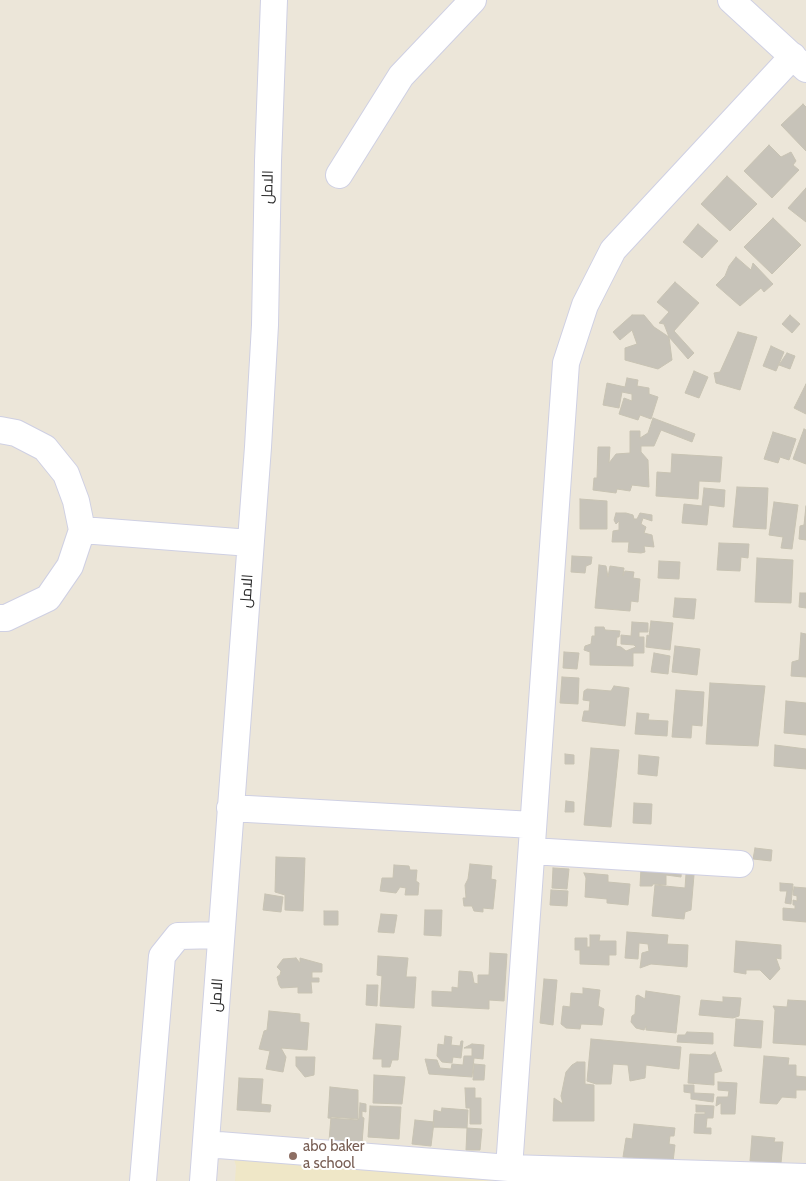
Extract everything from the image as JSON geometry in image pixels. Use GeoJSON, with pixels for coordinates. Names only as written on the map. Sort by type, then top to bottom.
{"type":"FeatureCollection","features":[{"type":"Feature","properties":{"kind":"street","name":"الامل"},"geometry":{"type":"LineString","coordinates":[[203,1181],[265,325],[268,161],[274,0]]}},
{"type":"Feature","properties":{"kind":"street"},"geometry":{"type":"LineString","coordinates":[[510,1168],[566,363],[585,305],[613,250],[799,62],[731,0]]}},
{"type":"Feature","properties":{"kind":"street"},"geometry":{"type":"LineString","coordinates":[[339,175],[401,76],[465,3]]}},
{"type":"Feature","properties":{"kind":"street"},"geometry":{"type":"LineString","coordinates":[[0,430],[16,433],[46,448],[66,474],[76,501],[82,530],[70,566],[48,598],[6,618],[0,618]]}},
{"type":"Feature","properties":{"kind":"street"},"geometry":{"type":"LineString","coordinates":[[82,530],[250,542]]}},
{"type":"Feature","properties":{"kind":"street"},"geometry":{"type":"LineString","coordinates":[[230,808],[534,825]]}},
{"type":"Feature","properties":{"kind":"street"},"geometry":{"type":"LineString","coordinates":[[532,851],[740,864]]}},
{"type":"Feature","properties":{"kind":"street"},"geometry":{"type":"LineString","coordinates":[[144,1181],[162,956],[178,936],[221,936]]}},
{"type":"Feature","properties":{"kind":"street"},"geometry":{"type":"LineString","coordinates":[[206,1144],[510,1168],[806,1178]]}},
{"type":"Feature","properties":{"kind":"shaded area","name":"abo baker a school"},"geometry":{"type":"Polygon","coordinates":[[[230,1146],[514,1181],[235,1181],[236,1166],[230,1146]]]}},
{"type":"Feature","properties":{"kind":"building"},"geometry":{"type":"Polygon","coordinates":[[[803,104],[806,107],[806,151],[781,125],[803,104]]]}},
{"type":"Feature","properties":{"kind":"building"},"geometry":{"type":"Polygon","coordinates":[[[769,145],[781,157],[791,152],[796,161],[793,165],[799,170],[772,198],[744,171],[769,145]]]}},
{"type":"Feature","properties":{"kind":"building"},"geometry":{"type":"Polygon","coordinates":[[[727,176],[757,204],[730,231],[701,204],[727,176]]]}},
{"type":"Feature","properties":{"kind":"building"},"geometry":{"type":"Polygon","coordinates":[[[806,188],[806,222],[788,208],[806,188]]]}},
{"type":"Feature","properties":{"kind":"building"},"geometry":{"type":"Polygon","coordinates":[[[773,218],[801,245],[772,274],[744,247],[773,218]]]}},
{"type":"Feature","properties":{"kind":"building"},"geometry":{"type":"Polygon","coordinates":[[[698,224],[718,241],[702,258],[683,242],[698,224]]]}},
{"type":"Feature","properties":{"kind":"building"},"geometry":{"type":"Polygon","coordinates":[[[736,257],[751,270],[753,263],[773,284],[764,292],[761,288],[740,306],[716,285],[725,276],[729,266],[736,257]]]}},
{"type":"Feature","properties":{"kind":"building"},"geometry":{"type":"Polygon","coordinates":[[[675,282],[699,303],[674,331],[694,353],[688,359],[669,337],[664,324],[659,323],[669,312],[657,302],[675,282]]]}},
{"type":"Feature","properties":{"kind":"building"},"geometry":{"type":"Polygon","coordinates":[[[632,315],[644,315],[654,327],[669,337],[672,360],[658,369],[625,360],[625,348],[637,344],[632,330],[620,340],[613,332],[632,315]]]}},
{"type":"Feature","properties":{"kind":"building"},"geometry":{"type":"Polygon","coordinates":[[[790,315],[800,324],[792,333],[782,324],[790,315]]]}},
{"type":"Feature","properties":{"kind":"building"},"geometry":{"type":"Polygon","coordinates":[[[738,332],[757,337],[740,390],[716,383],[714,373],[720,372],[738,332]]]}},
{"type":"Feature","properties":{"kind":"building"},"geometry":{"type":"Polygon","coordinates":[[[771,346],[784,352],[776,371],[763,366],[771,346]]]}},
{"type":"Feature","properties":{"kind":"building"},"geometry":{"type":"Polygon","coordinates":[[[787,353],[795,356],[790,369],[779,365],[787,353]]]}},
{"type":"Feature","properties":{"kind":"building"},"geometry":{"type":"Polygon","coordinates":[[[694,371],[708,377],[699,398],[685,393],[694,371]]]}},
{"type":"Feature","properties":{"kind":"building"},"geometry":{"type":"Polygon","coordinates":[[[627,378],[638,380],[637,386],[649,388],[649,394],[658,397],[651,419],[640,415],[638,420],[619,414],[624,398],[632,401],[632,394],[622,392],[619,408],[603,405],[607,383],[625,387],[627,378]]]}},
{"type":"Feature","properties":{"kind":"building"},"geometry":{"type":"Polygon","coordinates":[[[806,384],[806,414],[794,408],[806,384]]]}},
{"type":"Feature","properties":{"kind":"building"},"geometry":{"type":"Polygon","coordinates":[[[653,418],[695,434],[692,442],[661,430],[654,446],[641,446],[641,452],[648,460],[649,487],[632,485],[630,491],[617,489],[616,493],[593,490],[594,478],[597,478],[598,447],[610,447],[609,463],[616,454],[630,453],[630,431],[640,431],[640,438],[648,433],[653,418]]]}},
{"type":"Feature","properties":{"kind":"building"},"geometry":{"type":"Polygon","coordinates":[[[804,429],[806,430],[806,464],[793,459],[804,429]]]}},
{"type":"Feature","properties":{"kind":"building"},"geometry":{"type":"Polygon","coordinates":[[[773,432],[796,439],[789,460],[780,457],[778,463],[764,459],[773,432]]]}},
{"type":"Feature","properties":{"kind":"building"},"geometry":{"type":"Polygon","coordinates":[[[672,454],[722,457],[720,482],[699,481],[698,499],[656,496],[657,472],[671,473],[672,454]]]}},
{"type":"Feature","properties":{"kind":"building"},"geometry":{"type":"Polygon","coordinates":[[[737,487],[768,488],[766,529],[733,527],[737,487]]]}},
{"type":"Feature","properties":{"kind":"building"},"geometry":{"type":"Polygon","coordinates":[[[704,488],[725,490],[724,507],[709,505],[707,525],[682,523],[684,504],[702,506],[704,488]]]}},
{"type":"Feature","properties":{"kind":"building"},"geometry":{"type":"Polygon","coordinates":[[[580,499],[607,501],[607,529],[580,529],[580,499]]]}},
{"type":"Feature","properties":{"kind":"building"},"geometry":{"type":"Polygon","coordinates":[[[774,502],[798,505],[792,549],[781,548],[783,537],[769,535],[774,502]]]}},
{"type":"Feature","properties":{"kind":"building"},"geometry":{"type":"Polygon","coordinates":[[[806,506],[806,540],[799,539],[800,526],[804,525],[806,506]]]}},
{"type":"Feature","properties":{"kind":"building"},"geometry":{"type":"Polygon","coordinates":[[[616,513],[633,515],[634,519],[637,519],[640,513],[652,515],[652,521],[643,518],[641,524],[646,527],[644,533],[652,535],[654,547],[644,546],[645,552],[641,553],[628,552],[629,542],[612,542],[613,531],[619,530],[619,521],[616,524],[614,520],[616,513]]]}},
{"type":"Feature","properties":{"kind":"building"},"geometry":{"type":"Polygon","coordinates":[[[719,543],[749,544],[748,558],[741,557],[740,571],[717,570],[719,543]]]}},
{"type":"Feature","properties":{"kind":"building"},"geometry":{"type":"Polygon","coordinates":[[[572,556],[592,557],[591,564],[586,566],[585,573],[571,572],[572,556]]]}},
{"type":"Feature","properties":{"kind":"building"},"geometry":{"type":"Polygon","coordinates":[[[757,558],[793,560],[791,603],[755,602],[757,558]]]}},
{"type":"Feature","properties":{"kind":"building"},"geometry":{"type":"Polygon","coordinates":[[[659,561],[680,562],[679,579],[658,578],[659,561]]]}},
{"type":"Feature","properties":{"kind":"building"},"geometry":{"type":"Polygon","coordinates":[[[599,565],[606,566],[608,577],[610,566],[624,568],[623,576],[625,571],[634,572],[633,578],[640,579],[638,602],[631,601],[630,611],[595,608],[599,565]]]}},
{"type":"Feature","properties":{"kind":"building"},"geometry":{"type":"Polygon","coordinates":[[[800,593],[806,593],[806,608],[799,607],[800,593]]]}},
{"type":"Feature","properties":{"kind":"building"},"geometry":{"type":"Polygon","coordinates":[[[675,598],[696,599],[694,619],[673,617],[675,598]]]}},
{"type":"Feature","properties":{"kind":"building"},"geometry":{"type":"Polygon","coordinates":[[[651,621],[673,623],[670,650],[646,647],[651,621]]]}},
{"type":"Feature","properties":{"kind":"building"},"geometry":{"type":"Polygon","coordinates":[[[632,622],[648,623],[648,632],[639,632],[639,637],[644,637],[644,653],[633,653],[633,666],[590,665],[590,652],[584,650],[585,646],[591,644],[592,636],[595,636],[595,627],[620,631],[616,646],[626,651],[636,647],[634,645],[621,644],[621,635],[631,636],[632,622]]]}},
{"type":"Feature","properties":{"kind":"building"},"geometry":{"type":"Polygon","coordinates":[[[801,633],[806,634],[806,677],[791,676],[792,662],[799,660],[801,633]]]}},
{"type":"Feature","properties":{"kind":"building"},"geometry":{"type":"Polygon","coordinates":[[[675,646],[700,649],[697,675],[672,672],[675,646]]]}},
{"type":"Feature","properties":{"kind":"building"},"geometry":{"type":"Polygon","coordinates":[[[564,652],[579,653],[577,669],[563,668],[564,652]]]}},
{"type":"Feature","properties":{"kind":"building"},"geometry":{"type":"Polygon","coordinates":[[[654,653],[670,656],[668,674],[651,672],[654,653]]]}},
{"type":"Feature","properties":{"kind":"building"},"geometry":{"type":"Polygon","coordinates":[[[562,677],[579,678],[578,704],[560,703],[562,677]]]}},
{"type":"Feature","properties":{"kind":"building"},"geometry":{"type":"Polygon","coordinates":[[[710,683],[765,686],[758,746],[706,744],[710,683]]]}},
{"type":"Feature","properties":{"kind":"building"},"geometry":{"type":"Polygon","coordinates":[[[614,686],[629,688],[625,726],[582,721],[584,711],[589,711],[590,701],[583,700],[584,691],[587,689],[611,691],[614,686]]]}},
{"type":"Feature","properties":{"kind":"building"},"geometry":{"type":"Polygon","coordinates":[[[676,690],[704,692],[702,726],[692,725],[691,738],[672,737],[676,690]]]}},
{"type":"Feature","properties":{"kind":"building"},"geometry":{"type":"Polygon","coordinates":[[[786,701],[806,703],[806,735],[784,733],[786,701]]]}},
{"type":"Feature","properties":{"kind":"building"},"geometry":{"type":"Polygon","coordinates":[[[637,713],[649,714],[648,720],[668,721],[667,736],[635,734],[637,713]]]}},
{"type":"Feature","properties":{"kind":"building"},"geometry":{"type":"Polygon","coordinates":[[[775,745],[806,749],[806,769],[774,766],[775,745]]]}},
{"type":"Feature","properties":{"kind":"building"},"geometry":{"type":"Polygon","coordinates":[[[591,748],[619,750],[611,827],[584,825],[591,748]]]}},
{"type":"Feature","properties":{"kind":"building"},"geometry":{"type":"Polygon","coordinates":[[[565,754],[574,755],[574,764],[565,764],[565,754]]]}},
{"type":"Feature","properties":{"kind":"building"},"geometry":{"type":"Polygon","coordinates":[[[639,755],[659,757],[657,776],[638,774],[639,755]]]}},
{"type":"Feature","properties":{"kind":"building"},"geometry":{"type":"Polygon","coordinates":[[[566,801],[574,802],[574,812],[565,812],[566,801]]]}},
{"type":"Feature","properties":{"kind":"building"},"geometry":{"type":"Polygon","coordinates":[[[634,803],[652,804],[651,824],[633,823],[634,803]]]}},
{"type":"Feature","properties":{"kind":"building"},"geometry":{"type":"Polygon","coordinates":[[[755,848],[772,850],[771,861],[753,859],[755,848]]]}},
{"type":"Feature","properties":{"kind":"building"},"geometry":{"type":"Polygon","coordinates":[[[276,857],[305,858],[303,911],[285,910],[285,895],[275,892],[276,857]]]}},
{"type":"Feature","properties":{"kind":"building"},"geometry":{"type":"Polygon","coordinates":[[[682,863],[681,877],[666,875],[666,885],[640,886],[641,868],[682,863]]]}},
{"type":"Feature","properties":{"kind":"building"},"geometry":{"type":"Polygon","coordinates":[[[470,864],[492,866],[491,879],[496,880],[493,909],[483,908],[483,912],[474,911],[472,906],[464,906],[463,898],[466,898],[465,885],[468,879],[470,864]]]}},
{"type":"Feature","properties":{"kind":"building"},"geometry":{"type":"Polygon","coordinates":[[[394,865],[409,866],[410,870],[417,870],[418,895],[405,895],[406,888],[400,887],[396,893],[380,891],[382,878],[393,878],[394,865]]]}},
{"type":"Feature","properties":{"kind":"building"},"geometry":{"type":"Polygon","coordinates":[[[553,868],[569,869],[567,889],[552,888],[553,868]]]}},
{"type":"Feature","properties":{"kind":"building"},"geometry":{"type":"Polygon","coordinates":[[[584,873],[608,875],[608,882],[630,884],[628,905],[607,903],[607,899],[585,897],[586,878],[584,873]]]}},
{"type":"Feature","properties":{"kind":"building"},"geometry":{"type":"Polygon","coordinates":[[[686,874],[694,875],[691,910],[685,912],[684,919],[652,916],[655,885],[685,888],[686,874]]]}},
{"type":"Feature","properties":{"kind":"building"},"geometry":{"type":"Polygon","coordinates":[[[780,883],[793,884],[791,904],[785,903],[787,891],[780,891],[780,883]]]}},
{"type":"Feature","properties":{"kind":"building"},"geometry":{"type":"Polygon","coordinates":[[[794,887],[806,888],[806,922],[783,920],[783,908],[795,909],[793,900],[797,901],[797,896],[793,895],[794,887]]]}},
{"type":"Feature","properties":{"kind":"building"},"geometry":{"type":"Polygon","coordinates":[[[551,890],[568,891],[567,906],[550,905],[551,890]]]}},
{"type":"Feature","properties":{"kind":"building"},"geometry":{"type":"Polygon","coordinates":[[[265,894],[283,897],[281,912],[263,910],[265,894]]]}},
{"type":"Feature","properties":{"kind":"building"},"geometry":{"type":"Polygon","coordinates":[[[425,910],[442,910],[441,936],[424,935],[425,910]]]}},
{"type":"Feature","properties":{"kind":"building"},"geometry":{"type":"Polygon","coordinates":[[[324,911],[338,911],[338,925],[324,925],[324,911]]]}},
{"type":"Feature","properties":{"kind":"building"},"geometry":{"type":"Polygon","coordinates":[[[381,914],[397,915],[394,933],[378,932],[381,914]]]}},
{"type":"Feature","properties":{"kind":"building"},"geometry":{"type":"Polygon","coordinates":[[[627,932],[668,935],[667,944],[688,945],[687,967],[651,964],[640,968],[642,953],[649,951],[648,944],[639,943],[638,959],[625,958],[627,932]]]}},
{"type":"Feature","properties":{"kind":"building"},"geometry":{"type":"Polygon","coordinates":[[[590,935],[600,935],[599,941],[616,941],[616,955],[609,955],[609,965],[580,964],[580,950],[575,950],[575,938],[587,938],[587,947],[590,947],[590,935]]]}},
{"type":"Feature","properties":{"kind":"building"},"geometry":{"type":"Polygon","coordinates":[[[736,941],[781,945],[781,959],[776,958],[780,969],[770,980],[760,970],[746,970],[746,974],[734,972],[736,941]]]}},
{"type":"Feature","properties":{"kind":"building"},"geometry":{"type":"Polygon","coordinates":[[[490,953],[507,954],[504,1001],[489,1000],[489,1009],[432,1006],[432,991],[452,992],[452,987],[458,988],[459,971],[472,972],[474,983],[478,984],[478,975],[489,975],[490,953]]]}},
{"type":"Feature","properties":{"kind":"building"},"geometry":{"type":"Polygon","coordinates":[[[378,956],[408,958],[406,977],[416,977],[414,1008],[380,1006],[382,976],[377,975],[378,956]]]}},
{"type":"Feature","properties":{"kind":"building"},"geometry":{"type":"Polygon","coordinates":[[[296,958],[300,963],[300,958],[322,964],[322,972],[312,972],[312,978],[319,978],[319,982],[311,982],[312,993],[298,993],[298,987],[281,988],[279,985],[277,977],[281,971],[277,967],[283,959],[296,958]]]}},
{"type":"Feature","properties":{"kind":"building"},"geometry":{"type":"Polygon","coordinates":[[[544,979],[557,980],[553,1025],[540,1023],[544,979]]]}},
{"type":"Feature","properties":{"kind":"building"},"geometry":{"type":"Polygon","coordinates":[[[367,985],[378,985],[377,1006],[366,1005],[367,985]]]}},
{"type":"Feature","properties":{"kind":"building"},"geometry":{"type":"Polygon","coordinates":[[[583,988],[600,990],[598,1006],[604,1009],[602,1025],[581,1024],[580,1029],[566,1028],[561,1024],[563,1006],[570,1007],[571,993],[583,994],[583,988]]]}},
{"type":"Feature","properties":{"kind":"building"},"geometry":{"type":"Polygon","coordinates":[[[646,991],[680,996],[676,1033],[646,1030],[646,1026],[644,1030],[636,1028],[631,1022],[632,1016],[635,1014],[636,996],[638,995],[645,999],[646,991]]]}},
{"type":"Feature","properties":{"kind":"building"},"geometry":{"type":"Polygon","coordinates":[[[723,997],[741,998],[739,1016],[733,1018],[699,1015],[701,1000],[723,1002],[723,997]]]}},
{"type":"Feature","properties":{"kind":"building"},"geometry":{"type":"Polygon","coordinates":[[[788,1000],[806,1001],[806,1045],[773,1043],[775,1010],[773,1006],[787,1007],[788,1000]]]}},
{"type":"Feature","properties":{"kind":"building"},"geometry":{"type":"Polygon","coordinates":[[[269,1011],[300,1014],[300,1022],[309,1023],[307,1050],[281,1048],[286,1057],[283,1072],[266,1069],[270,1051],[259,1049],[264,1031],[267,1030],[269,1011]]]}},
{"type":"Feature","properties":{"kind":"building"},"geometry":{"type":"Polygon","coordinates":[[[736,1019],[763,1021],[761,1048],[734,1046],[736,1019]]]}},
{"type":"Feature","properties":{"kind":"building"},"geometry":{"type":"Polygon","coordinates":[[[376,1024],[401,1026],[398,1060],[392,1060],[390,1067],[382,1067],[382,1059],[373,1059],[376,1024]]]}},
{"type":"Feature","properties":{"kind":"building"},"geometry":{"type":"Polygon","coordinates":[[[687,1032],[713,1033],[713,1044],[677,1042],[678,1035],[685,1035],[687,1032]]]}},
{"type":"Feature","properties":{"kind":"building"},"geometry":{"type":"Polygon","coordinates":[[[445,1036],[452,1037],[451,1045],[460,1046],[461,1041],[463,1041],[461,1058],[453,1057],[452,1063],[442,1062],[437,1056],[438,1044],[444,1045],[445,1036]]]}},
{"type":"Feature","properties":{"kind":"building"},"geometry":{"type":"Polygon","coordinates":[[[591,1039],[681,1047],[679,1069],[646,1065],[645,1078],[630,1081],[628,1065],[613,1064],[611,1084],[596,1084],[587,1081],[591,1039]]]}},
{"type":"Feature","properties":{"kind":"building"},"geometry":{"type":"Polygon","coordinates":[[[472,1044],[484,1045],[483,1059],[474,1058],[472,1077],[429,1074],[425,1059],[437,1060],[440,1068],[451,1069],[452,1064],[463,1065],[464,1056],[472,1056],[472,1048],[464,1048],[472,1044]]]}},
{"type":"Feature","properties":{"kind":"building"},"geometry":{"type":"Polygon","coordinates":[[[715,1052],[722,1071],[714,1073],[714,1085],[688,1083],[690,1054],[711,1055],[715,1052]]]}},
{"type":"Feature","properties":{"kind":"building"},"geometry":{"type":"Polygon","coordinates":[[[764,1056],[789,1058],[788,1065],[796,1065],[796,1076],[806,1077],[806,1090],[796,1090],[796,1098],[782,1097],[777,1104],[760,1103],[764,1056]]]}},
{"type":"Feature","properties":{"kind":"building"},"geometry":{"type":"Polygon","coordinates":[[[296,1057],[315,1057],[314,1075],[305,1077],[296,1066],[296,1057]]]}},
{"type":"Feature","properties":{"kind":"building"},"geometry":{"type":"Polygon","coordinates":[[[577,1062],[585,1062],[585,1084],[594,1085],[594,1121],[553,1121],[554,1098],[563,1104],[561,1096],[566,1072],[577,1062]]]}},
{"type":"Feature","properties":{"kind":"building"},"geometry":{"type":"Polygon","coordinates":[[[474,1064],[485,1065],[484,1080],[473,1080],[474,1064]]]}},
{"type":"Feature","properties":{"kind":"building"},"geometry":{"type":"Polygon","coordinates":[[[374,1075],[405,1077],[402,1104],[373,1103],[374,1075]]]}},
{"type":"Feature","properties":{"kind":"building"},"geometry":{"type":"Polygon","coordinates":[[[239,1078],[263,1079],[261,1104],[271,1105],[270,1112],[237,1110],[239,1078]]]}},
{"type":"Feature","properties":{"kind":"building"},"geometry":{"type":"Polygon","coordinates":[[[718,1082],[737,1083],[735,1114],[721,1114],[721,1103],[716,1106],[717,1097],[728,1097],[729,1091],[718,1090],[718,1082]]]}},
{"type":"Feature","properties":{"kind":"building"},"geometry":{"type":"Polygon","coordinates":[[[684,1085],[694,1085],[694,1093],[714,1094],[713,1102],[691,1099],[691,1093],[684,1092],[684,1085]]]}},
{"type":"Feature","properties":{"kind":"building"},"geometry":{"type":"Polygon","coordinates":[[[330,1087],[358,1090],[358,1120],[328,1118],[330,1087]]]}},
{"type":"Feature","properties":{"kind":"building"},"geometry":{"type":"Polygon","coordinates":[[[465,1088],[475,1088],[475,1098],[481,1098],[481,1124],[470,1124],[470,1108],[466,1108],[465,1088]]]}},
{"type":"Feature","properties":{"kind":"building"},"geometry":{"type":"Polygon","coordinates":[[[360,1103],[366,1104],[366,1112],[362,1111],[362,1117],[364,1118],[362,1143],[329,1141],[331,1117],[359,1119],[360,1103]]]}},
{"type":"Feature","properties":{"kind":"building"},"geometry":{"type":"Polygon","coordinates":[[[696,1105],[714,1106],[713,1118],[707,1118],[706,1128],[711,1128],[711,1134],[694,1133],[695,1114],[705,1114],[705,1112],[696,1112],[696,1105]]]}},
{"type":"Feature","properties":{"kind":"building"},"geometry":{"type":"Polygon","coordinates":[[[370,1106],[401,1107],[399,1139],[368,1137],[370,1106]]]}},
{"type":"Feature","properties":{"kind":"building"},"geometry":{"type":"Polygon","coordinates":[[[442,1108],[468,1110],[467,1128],[433,1127],[434,1110],[441,1112],[442,1108]]]}},
{"type":"Feature","properties":{"kind":"building"},"geometry":{"type":"Polygon","coordinates":[[[415,1120],[434,1122],[431,1146],[412,1144],[415,1120]]]}},
{"type":"Feature","properties":{"kind":"building"},"geometry":{"type":"Polygon","coordinates":[[[634,1124],[675,1128],[674,1136],[670,1136],[669,1144],[675,1145],[673,1162],[623,1157],[626,1138],[632,1139],[634,1124]]]}},
{"type":"Feature","properties":{"kind":"building"},"geometry":{"type":"Polygon","coordinates":[[[467,1128],[482,1129],[480,1150],[466,1150],[467,1128]]]}},
{"type":"Feature","properties":{"kind":"building"},"geometry":{"type":"Polygon","coordinates":[[[752,1136],[775,1138],[774,1142],[783,1142],[781,1163],[750,1161],[752,1136]]]}},
{"type":"Feature","properties":{"kind":"place","name":"abo baker a school"},"geometry":{"type":"Point","coordinates":[293,1156]}}]}
